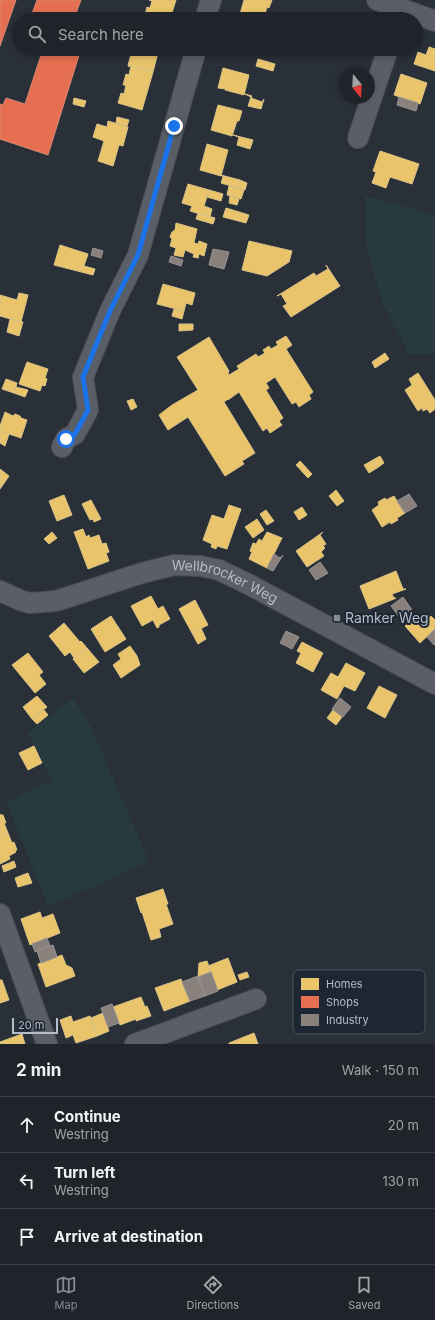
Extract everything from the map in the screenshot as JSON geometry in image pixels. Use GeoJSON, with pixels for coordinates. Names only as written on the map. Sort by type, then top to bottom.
{"type":"FeatureCollection","features":[{"type":"Feature","properties":{"kind":"street"},"geometry":{"type":"LineString","coordinates":[[207,12],[210,0]]}},
{"type":"Feature","properties":{"kind":"street"},"geometry":{"type":"LineString","coordinates":[[377,0],[397,12]]}},
{"type":"Feature","properties":{"kind":"street"},"geometry":{"type":"LineString","coordinates":[[423,19],[435,21]]}},
{"type":"Feature","properties":{"kind":"street"},"geometry":{"type":"LineString","coordinates":[[62,447],[66,439],[75,434],[88,410],[83,377],[110,311],[138,255],[194,56]]}},
{"type":"Feature","properties":{"kind":"street"},"geometry":{"type":"LineString","coordinates":[[358,138],[386,56]]}},
{"type":"Feature","properties":{"kind":"street","name":"Wellbrocker Weg"},"geometry":{"type":"LineString","coordinates":[[0,591],[30,603],[56,600],[142,573],[174,565],[200,566],[219,570],[246,582],[435,684]]}},
{"type":"Feature","properties":{"kind":"street"},"geometry":{"type":"LineString","coordinates":[[0,914],[5,942],[47,1044]]}},
{"type":"Feature","properties":{"kind":"street"},"geometry":{"type":"LineString","coordinates":[[135,1044],[256,1000]]}},
{"type":"Feature","properties":{"kind":"green space"},"geometry":{"type":"Polygon","coordinates":[[[365,196],[435,215],[435,353],[409,355],[381,300],[366,242],[365,196]]]}},
{"type":"Feature","properties":{"kind":"green space"},"geometry":{"type":"Polygon","coordinates":[[[73,698],[91,727],[149,861],[48,906],[7,803],[52,780],[28,733],[73,698]]]}},
{"type":"Feature","properties":{"kind":"building: Homes"},"geometry":{"type":"Polygon","coordinates":[[[149,0],[176,0],[172,12],[146,12],[147,7],[150,8],[152,1],[149,0]]]}},
{"type":"Feature","properties":{"kind":"building: Homes"},"geometry":{"type":"Polygon","coordinates":[[[244,0],[272,0],[266,12],[241,12],[244,0]]]}},
{"type":"Feature","properties":{"kind":"building: Homes"},"geometry":{"type":"Polygon","coordinates":[[[429,47],[435,49],[435,71],[414,64],[417,56],[423,56],[423,54],[426,55],[429,47]]]}},
{"type":"Feature","properties":{"kind":"building: Homes"},"geometry":{"type":"Polygon","coordinates":[[[131,56],[157,56],[153,72],[128,65],[131,56]]]}},
{"type":"Feature","properties":{"kind":"building: Homes"},"geometry":{"type":"Polygon","coordinates":[[[258,59],[275,64],[273,71],[256,66],[258,59]]]}},
{"type":"Feature","properties":{"kind":"building: Homes"},"geometry":{"type":"Polygon","coordinates":[[[128,65],[153,72],[142,110],[118,103],[121,93],[124,94],[126,85],[123,85],[126,74],[129,75],[131,66],[129,67],[128,65]]]}},
{"type":"Feature","properties":{"kind":"building: Homes"},"geometry":{"type":"Polygon","coordinates":[[[223,68],[249,75],[244,95],[218,88],[223,68]]]}},
{"type":"Feature","properties":{"kind":"building: Homes"},"geometry":{"type":"Polygon","coordinates":[[[401,74],[427,83],[420,104],[394,95],[401,74]]]}},
{"type":"Feature","properties":{"kind":"building: Homes"},"geometry":{"type":"Polygon","coordinates":[[[245,94],[262,102],[264,99],[261,109],[248,106],[251,97],[245,94]]]}},
{"type":"Feature","properties":{"kind":"building: Homes"},"geometry":{"type":"Polygon","coordinates":[[[74,98],[86,101],[84,107],[73,104],[74,98]]]}},
{"type":"Feature","properties":{"kind":"building: Homes"},"geometry":{"type":"Polygon","coordinates":[[[218,105],[242,111],[232,136],[211,130],[218,105]]]}},
{"type":"Feature","properties":{"kind":"building: Homes"},"geometry":{"type":"Polygon","coordinates":[[[117,117],[129,120],[127,126],[116,123],[117,117]]]}},
{"type":"Feature","properties":{"kind":"building: Homes"},"geometry":{"type":"Polygon","coordinates":[[[108,121],[128,127],[123,146],[119,145],[113,166],[98,161],[104,141],[93,137],[97,124],[107,127],[108,121]]]}},
{"type":"Feature","properties":{"kind":"building: Homes"},"geometry":{"type":"Polygon","coordinates":[[[233,135],[253,140],[250,149],[237,145],[239,137],[233,135]]]}},
{"type":"Feature","properties":{"kind":"building: Homes"},"geometry":{"type":"Polygon","coordinates":[[[207,144],[228,150],[221,176],[200,170],[207,144]]]}},
{"type":"Feature","properties":{"kind":"building: Homes"},"geometry":{"type":"Polygon","coordinates":[[[380,151],[419,164],[412,184],[390,177],[386,188],[372,183],[376,172],[373,171],[380,151]]]}},
{"type":"Feature","properties":{"kind":"building: Homes"},"geometry":{"type":"Polygon","coordinates":[[[221,175],[240,180],[238,188],[221,183],[223,177],[221,175]]]}},
{"type":"Feature","properties":{"kind":"building: Homes"},"geometry":{"type":"Polygon","coordinates":[[[240,180],[247,183],[245,190],[238,188],[240,180]]]}},
{"type":"Feature","properties":{"kind":"building: Homes"},"geometry":{"type":"Polygon","coordinates":[[[188,184],[209,190],[204,206],[212,209],[210,217],[190,211],[192,206],[182,203],[188,184]]]}},
{"type":"Feature","properties":{"kind":"building: Homes"},"geometry":{"type":"Polygon","coordinates":[[[229,186],[244,190],[241,199],[227,195],[229,186]]]}},
{"type":"Feature","properties":{"kind":"building: Homes"},"geometry":{"type":"Polygon","coordinates":[[[209,190],[223,194],[221,201],[207,197],[209,190]]]}},
{"type":"Feature","properties":{"kind":"building: Homes"},"geometry":{"type":"Polygon","coordinates":[[[230,196],[239,199],[237,205],[229,203],[230,196]]]}},
{"type":"Feature","properties":{"kind":"building: Homes"},"geometry":{"type":"Polygon","coordinates":[[[226,208],[249,215],[246,223],[223,217],[226,208]]]}},
{"type":"Feature","properties":{"kind":"building: Homes"},"geometry":{"type":"Polygon","coordinates":[[[198,213],[215,218],[213,224],[196,219],[198,213]]]}},
{"type":"Feature","properties":{"kind":"building: Homes"},"geometry":{"type":"Polygon","coordinates":[[[176,223],[197,229],[194,243],[198,244],[199,241],[207,244],[204,256],[199,254],[199,258],[193,257],[194,254],[185,250],[183,257],[174,255],[176,248],[170,246],[172,239],[170,237],[172,232],[175,230],[176,223]]]}},
{"type":"Feature","properties":{"kind":"building: Homes"},"geometry":{"type":"Polygon","coordinates":[[[249,241],[292,251],[289,262],[267,276],[242,270],[249,241]]]}},
{"type":"Feature","properties":{"kind":"building: Homes"},"geometry":{"type":"Polygon","coordinates":[[[60,245],[88,254],[84,266],[95,269],[93,275],[54,265],[60,245]]]}},
{"type":"Feature","properties":{"kind":"building: Homes"},"geometry":{"type":"Polygon","coordinates":[[[326,265],[340,286],[291,317],[283,306],[287,304],[281,294],[277,296],[314,273],[316,276],[328,269],[326,265]]]}},
{"type":"Feature","properties":{"kind":"building: Homes"},"geometry":{"type":"Polygon","coordinates":[[[163,284],[195,293],[192,305],[186,303],[184,311],[157,304],[163,284]]]}},
{"type":"Feature","properties":{"kind":"building: Homes"},"geometry":{"type":"Polygon","coordinates":[[[19,293],[28,295],[21,322],[0,316],[0,295],[17,300],[19,293]]]}},
{"type":"Feature","properties":{"kind":"building: Homes"},"geometry":{"type":"Polygon","coordinates":[[[174,309],[184,311],[182,319],[172,316],[174,309]]]}},
{"type":"Feature","properties":{"kind":"building: Homes"},"geometry":{"type":"Polygon","coordinates":[[[10,319],[23,322],[19,336],[7,332],[10,319]]]}},
{"type":"Feature","properties":{"kind":"building: Homes"},"geometry":{"type":"Polygon","coordinates":[[[179,324],[193,324],[193,330],[179,331],[179,324]]]}},
{"type":"Feature","properties":{"kind":"building: Homes"},"geometry":{"type":"Polygon","coordinates":[[[286,336],[292,345],[286,349],[313,392],[309,395],[311,399],[299,407],[296,402],[292,404],[275,377],[266,383],[269,388],[266,390],[283,418],[279,421],[282,425],[270,433],[267,428],[263,431],[239,392],[224,402],[255,453],[242,461],[244,464],[225,476],[188,417],[168,430],[159,415],[172,405],[198,390],[177,357],[209,337],[229,371],[229,375],[239,369],[237,366],[256,354],[258,357],[265,353],[263,350],[269,346],[271,349],[278,345],[276,342],[286,336]]]}},
{"type":"Feature","properties":{"kind":"building: Homes"},"geometry":{"type":"Polygon","coordinates":[[[385,353],[389,359],[375,368],[372,362],[385,353]]]}},
{"type":"Feature","properties":{"kind":"building: Homes"},"geometry":{"type":"Polygon","coordinates":[[[27,362],[48,369],[45,378],[47,379],[45,386],[42,385],[40,391],[19,384],[27,362]]]}},
{"type":"Feature","properties":{"kind":"building: Homes"},"geometry":{"type":"Polygon","coordinates":[[[418,373],[435,400],[435,409],[430,413],[427,409],[423,411],[422,408],[418,411],[405,390],[412,385],[409,379],[418,373]]]}},
{"type":"Feature","properties":{"kind":"building: Homes"},"geometry":{"type":"Polygon","coordinates":[[[6,379],[17,383],[14,393],[2,389],[6,379]]]}},
{"type":"Feature","properties":{"kind":"building: Homes"},"geometry":{"type":"Polygon","coordinates":[[[16,387],[28,390],[25,397],[14,393],[16,387]]]}},
{"type":"Feature","properties":{"kind":"building: Homes"},"geometry":{"type":"Polygon","coordinates":[[[133,399],[137,407],[131,410],[127,401],[133,399]]]}},
{"type":"Feature","properties":{"kind":"building: Homes"},"geometry":{"type":"Polygon","coordinates":[[[5,412],[13,416],[15,414],[27,420],[21,438],[0,431],[0,426],[5,412]]]}},
{"type":"Feature","properties":{"kind":"building: Homes"},"geometry":{"type":"Polygon","coordinates":[[[0,431],[9,434],[5,446],[0,443],[0,431]]]}},
{"type":"Feature","properties":{"kind":"building: Homes"},"geometry":{"type":"Polygon","coordinates":[[[380,456],[384,463],[377,468],[373,460],[380,456]]]}},
{"type":"Feature","properties":{"kind":"building: Homes"},"geometry":{"type":"Polygon","coordinates":[[[373,460],[377,468],[369,473],[364,465],[373,460]]]}},
{"type":"Feature","properties":{"kind":"building: Homes"},"geometry":{"type":"Polygon","coordinates":[[[300,461],[312,474],[308,478],[296,465],[300,461]]]}},
{"type":"Feature","properties":{"kind":"building: Homes"},"geometry":{"type":"Polygon","coordinates":[[[0,469],[9,476],[0,489],[0,469]]]}},
{"type":"Feature","properties":{"kind":"building: Homes"},"geometry":{"type":"Polygon","coordinates":[[[336,490],[344,501],[337,506],[329,496],[336,490]]]}},
{"type":"Feature","properties":{"kind":"building: Homes"},"geometry":{"type":"Polygon","coordinates":[[[64,495],[72,515],[57,521],[49,501],[64,495]]]}},
{"type":"Feature","properties":{"kind":"building: Homes"},"geometry":{"type":"Polygon","coordinates":[[[394,496],[405,513],[397,518],[398,520],[391,524],[390,522],[382,527],[372,510],[379,505],[378,502],[385,498],[386,500],[394,496]]]}},
{"type":"Feature","properties":{"kind":"building: Homes"},"geometry":{"type":"Polygon","coordinates":[[[91,500],[101,519],[94,522],[93,519],[90,520],[82,504],[91,500]]]}},
{"type":"Feature","properties":{"kind":"building: Homes"},"geometry":{"type":"Polygon","coordinates":[[[229,505],[241,509],[227,549],[217,546],[216,549],[211,547],[212,544],[203,540],[212,515],[224,519],[229,505]]]}},
{"type":"Feature","properties":{"kind":"building: Homes"},"geometry":{"type":"Polygon","coordinates":[[[302,507],[307,515],[299,520],[294,512],[302,507]]]}},
{"type":"Feature","properties":{"kind":"building: Homes"},"geometry":{"type":"Polygon","coordinates":[[[266,510],[274,521],[267,525],[260,514],[266,510]]]}},
{"type":"Feature","properties":{"kind":"building: Homes"},"geometry":{"type":"Polygon","coordinates":[[[257,519],[264,530],[253,538],[245,527],[257,519]]]}},
{"type":"Feature","properties":{"kind":"building: Homes"},"geometry":{"type":"Polygon","coordinates":[[[83,529],[86,537],[89,535],[90,538],[99,535],[102,544],[106,543],[109,552],[106,553],[109,561],[88,569],[74,532],[83,529]]]}},
{"type":"Feature","properties":{"kind":"building: Homes"},"geometry":{"type":"Polygon","coordinates":[[[52,532],[57,538],[49,544],[44,539],[52,532]]]}},
{"type":"Feature","properties":{"kind":"building: Homes"},"geometry":{"type":"Polygon","coordinates":[[[267,532],[282,538],[267,568],[249,559],[252,552],[250,551],[253,543],[256,544],[259,539],[262,541],[267,532]]]}},
{"type":"Feature","properties":{"kind":"building: Homes"},"geometry":{"type":"Polygon","coordinates":[[[323,532],[320,535],[326,544],[323,546],[325,548],[321,552],[324,556],[307,567],[296,551],[323,532]]]}},
{"type":"Feature","properties":{"kind":"building: Homes"},"geometry":{"type":"Polygon","coordinates":[[[396,571],[403,589],[406,589],[392,594],[394,598],[396,598],[369,609],[360,586],[396,571]]]}},
{"type":"Feature","properties":{"kind":"building: Homes"},"geometry":{"type":"Polygon","coordinates":[[[151,596],[158,609],[163,606],[170,619],[159,625],[157,628],[153,620],[142,626],[131,606],[151,596]]]}},
{"type":"Feature","properties":{"kind":"building: Homes"},"geometry":{"type":"Polygon","coordinates":[[[195,600],[208,625],[192,633],[179,609],[195,600]]]}},
{"type":"Feature","properties":{"kind":"building: Homes"},"geometry":{"type":"Polygon","coordinates":[[[418,614],[434,630],[420,643],[405,626],[418,614]]]}},
{"type":"Feature","properties":{"kind":"building: Homes"},"geometry":{"type":"Polygon","coordinates":[[[111,616],[126,639],[105,652],[91,629],[111,616]]]}},
{"type":"Feature","properties":{"kind":"building: Homes"},"geometry":{"type":"Polygon","coordinates":[[[431,616],[435,620],[434,630],[426,621],[431,616]]]}},
{"type":"Feature","properties":{"kind":"building: Homes"},"geometry":{"type":"Polygon","coordinates":[[[64,623],[87,648],[74,658],[70,652],[65,656],[49,636],[64,623]]]}},
{"type":"Feature","properties":{"kind":"building: Homes"},"geometry":{"type":"Polygon","coordinates":[[[201,628],[206,639],[198,644],[192,633],[201,628]]]}},
{"type":"Feature","properties":{"kind":"building: Homes"},"geometry":{"type":"Polygon","coordinates":[[[302,642],[323,653],[313,672],[296,663],[301,653],[297,651],[302,642]]]}},
{"type":"Feature","properties":{"kind":"building: Homes"},"geometry":{"type":"Polygon","coordinates":[[[130,646],[137,656],[140,665],[121,678],[113,665],[121,659],[118,654],[130,646]]]}},
{"type":"Feature","properties":{"kind":"building: Homes"},"geometry":{"type":"Polygon","coordinates":[[[87,648],[99,662],[84,673],[73,659],[87,648]]]}},
{"type":"Feature","properties":{"kind":"building: Homes"},"geometry":{"type":"Polygon","coordinates":[[[28,653],[43,672],[39,675],[46,684],[35,693],[12,665],[28,653]]]}},
{"type":"Feature","properties":{"kind":"building: Homes"},"geometry":{"type":"Polygon","coordinates":[[[346,663],[365,673],[355,691],[344,686],[337,699],[321,690],[331,673],[338,677],[346,663]]]}},
{"type":"Feature","properties":{"kind":"building: Homes"},"geometry":{"type":"Polygon","coordinates":[[[379,686],[397,695],[385,718],[367,708],[379,686]]]}},
{"type":"Feature","properties":{"kind":"building: Homes"},"geometry":{"type":"Polygon","coordinates":[[[37,696],[47,707],[32,719],[23,707],[37,696]]]}},
{"type":"Feature","properties":{"kind":"building: Homes"},"geometry":{"type":"Polygon","coordinates":[[[44,710],[48,715],[37,724],[32,719],[44,710]]]}},
{"type":"Feature","properties":{"kind":"building: Homes"},"geometry":{"type":"Polygon","coordinates":[[[333,710],[342,717],[336,725],[327,718],[333,710]]]}},
{"type":"Feature","properties":{"kind":"building: Homes"},"geometry":{"type":"Polygon","coordinates":[[[34,746],[42,763],[28,770],[19,753],[34,746]]]}},
{"type":"Feature","properties":{"kind":"building: Homes"},"geometry":{"type":"Polygon","coordinates":[[[0,814],[3,815],[8,833],[0,837],[0,814]]]}},
{"type":"Feature","properties":{"kind":"building: Homes"},"geometry":{"type":"Polygon","coordinates":[[[8,833],[17,850],[9,856],[10,859],[0,864],[0,837],[8,833]]]}},
{"type":"Feature","properties":{"kind":"building: Homes"},"geometry":{"type":"Polygon","coordinates":[[[14,861],[16,867],[4,872],[2,866],[14,861]]]}},
{"type":"Feature","properties":{"kind":"building: Homes"},"geometry":{"type":"Polygon","coordinates":[[[28,873],[32,883],[18,887],[15,878],[28,873]]]}},
{"type":"Feature","properties":{"kind":"building: Homes"},"geometry":{"type":"Polygon","coordinates":[[[163,889],[168,904],[166,904],[173,924],[159,929],[161,937],[151,940],[136,898],[163,889]]]}},
{"type":"Feature","properties":{"kind":"building: Homes"},"geometry":{"type":"Polygon","coordinates":[[[40,912],[42,918],[53,914],[60,933],[30,945],[21,919],[40,912]]]}},
{"type":"Feature","properties":{"kind":"building: Homes"},"geometry":{"type":"Polygon","coordinates":[[[62,955],[66,965],[72,968],[75,976],[46,987],[38,964],[62,955]]]}},
{"type":"Feature","properties":{"kind":"building: Homes"},"geometry":{"type":"Polygon","coordinates":[[[228,958],[237,982],[217,990],[208,966],[228,958]]]}},
{"type":"Feature","properties":{"kind":"building: Homes"},"geometry":{"type":"Polygon","coordinates":[[[207,961],[211,972],[198,977],[199,963],[207,961]]]}},
{"type":"Feature","properties":{"kind":"building: Homes"},"geometry":{"type":"Polygon","coordinates":[[[247,972],[249,977],[240,980],[238,975],[247,972]]]}},
{"type":"Feature","properties":{"kind":"building: Homes"},"geometry":{"type":"Polygon","coordinates":[[[181,979],[190,1001],[164,1011],[155,988],[181,979]]]}},
{"type":"Feature","properties":{"kind":"building: Homes"},"geometry":{"type":"Polygon","coordinates":[[[0,980],[2,980],[9,1000],[0,1003],[0,980]]]}},
{"type":"Feature","properties":{"kind":"building: Homes"},"geometry":{"type":"Polygon","coordinates":[[[141,997],[151,1016],[136,1021],[136,1019],[120,1025],[113,1007],[141,997]]]}},
{"type":"Feature","properties":{"kind":"building: Homes"},"geometry":{"type":"Polygon","coordinates":[[[103,1013],[109,1031],[97,1036],[91,1018],[103,1013]]]}},
{"type":"Feature","properties":{"kind":"building: Homes"},"geometry":{"type":"Polygon","coordinates":[[[71,1016],[73,1022],[90,1016],[97,1036],[76,1043],[73,1035],[66,1038],[60,1020],[71,1016]]]}},
{"type":"Feature","properties":{"kind":"building: Homes"},"geometry":{"type":"Polygon","coordinates":[[[254,1033],[258,1044],[229,1044],[229,1043],[254,1033]]]}},
{"type":"Feature","properties":{"kind":"building: Homes"},"geometry":{"type":"Polygon","coordinates":[[[22,1034],[25,1044],[0,1044],[0,1042],[22,1034]]]}},
{"type":"Feature","properties":{"kind":"building: Shops"},"geometry":{"type":"Polygon","coordinates":[[[0,0],[16,0],[0,46],[0,0]]]}},
{"type":"Feature","properties":{"kind":"building: Shops"},"geometry":{"type":"Polygon","coordinates":[[[37,0],[81,0],[77,12],[33,12],[37,0]]]}},
{"type":"Feature","properties":{"kind":"building: Shops"},"geometry":{"type":"Polygon","coordinates":[[[41,56],[79,56],[48,155],[0,139],[0,104],[3,105],[6,98],[25,104],[41,56]]]}},
{"type":"Feature","properties":{"kind":"building: Industry"},"geometry":{"type":"Polygon","coordinates":[[[399,97],[418,103],[416,111],[397,105],[399,97]]]}},
{"type":"Feature","properties":{"kind":"building: Industry"},"geometry":{"type":"Polygon","coordinates":[[[93,248],[103,251],[101,258],[91,255],[93,248]]]}},
{"type":"Feature","properties":{"kind":"building: Industry"},"geometry":{"type":"Polygon","coordinates":[[[213,249],[229,252],[224,269],[209,265],[213,249]]]}},
{"type":"Feature","properties":{"kind":"building: Industry"},"geometry":{"type":"Polygon","coordinates":[[[171,256],[183,260],[181,266],[169,262],[171,256]]]}},
{"type":"Feature","properties":{"kind":"building: Industry"},"geometry":{"type":"Polygon","coordinates":[[[409,494],[417,506],[405,513],[397,501],[409,494]]]}},
{"type":"Feature","properties":{"kind":"building: Industry"},"geometry":{"type":"Polygon","coordinates":[[[274,554],[280,558],[283,555],[273,571],[267,568],[274,554]]]}},
{"type":"Feature","properties":{"kind":"building: Industry"},"geometry":{"type":"Polygon","coordinates":[[[320,562],[328,573],[316,580],[309,570],[320,562]]]}},
{"type":"Feature","properties":{"kind":"building: Industry"},"geometry":{"type":"Polygon","coordinates":[[[403,597],[412,610],[400,618],[391,606],[403,597]]]}},
{"type":"Feature","properties":{"kind":"building: Industry"},"geometry":{"type":"Polygon","coordinates":[[[435,629],[435,644],[434,645],[427,637],[435,629]]]}},
{"type":"Feature","properties":{"kind":"building: Industry"},"geometry":{"type":"Polygon","coordinates":[[[286,631],[299,637],[292,649],[280,643],[286,631]]]}},
{"type":"Feature","properties":{"kind":"building: Industry"},"geometry":{"type":"Polygon","coordinates":[[[340,698],[351,707],[343,717],[332,709],[340,698]]]}},
{"type":"Feature","properties":{"kind":"building: Industry"},"geometry":{"type":"Polygon","coordinates":[[[47,938],[50,946],[35,952],[32,944],[47,938]]]}},
{"type":"Feature","properties":{"kind":"building: Industry"},"geometry":{"type":"Polygon","coordinates":[[[53,945],[57,957],[41,963],[37,951],[53,945]]]}},
{"type":"Feature","properties":{"kind":"building: Industry"},"geometry":{"type":"Polygon","coordinates":[[[211,972],[218,991],[205,996],[198,977],[211,972]]]}},
{"type":"Feature","properties":{"kind":"building: Industry"},"geometry":{"type":"Polygon","coordinates":[[[198,976],[205,996],[190,1001],[182,982],[198,976]]]}},
{"type":"Feature","properties":{"kind":"building: Industry"},"geometry":{"type":"Polygon","coordinates":[[[112,1004],[119,1023],[108,1027],[101,1008],[112,1004]]]}},
{"type":"Feature","properties":{"kind":"place","name":"Ramker Weg"},"geometry":{"type":"Point","coordinates":[337,618]}},
{"type":"Feature","properties":{"kind":"route"},"geometry":{"type":"LineString","coordinates":[[66,439],[75,434],[88,410],[83,377],[110,311],[138,255],[174,126]]}}]}
